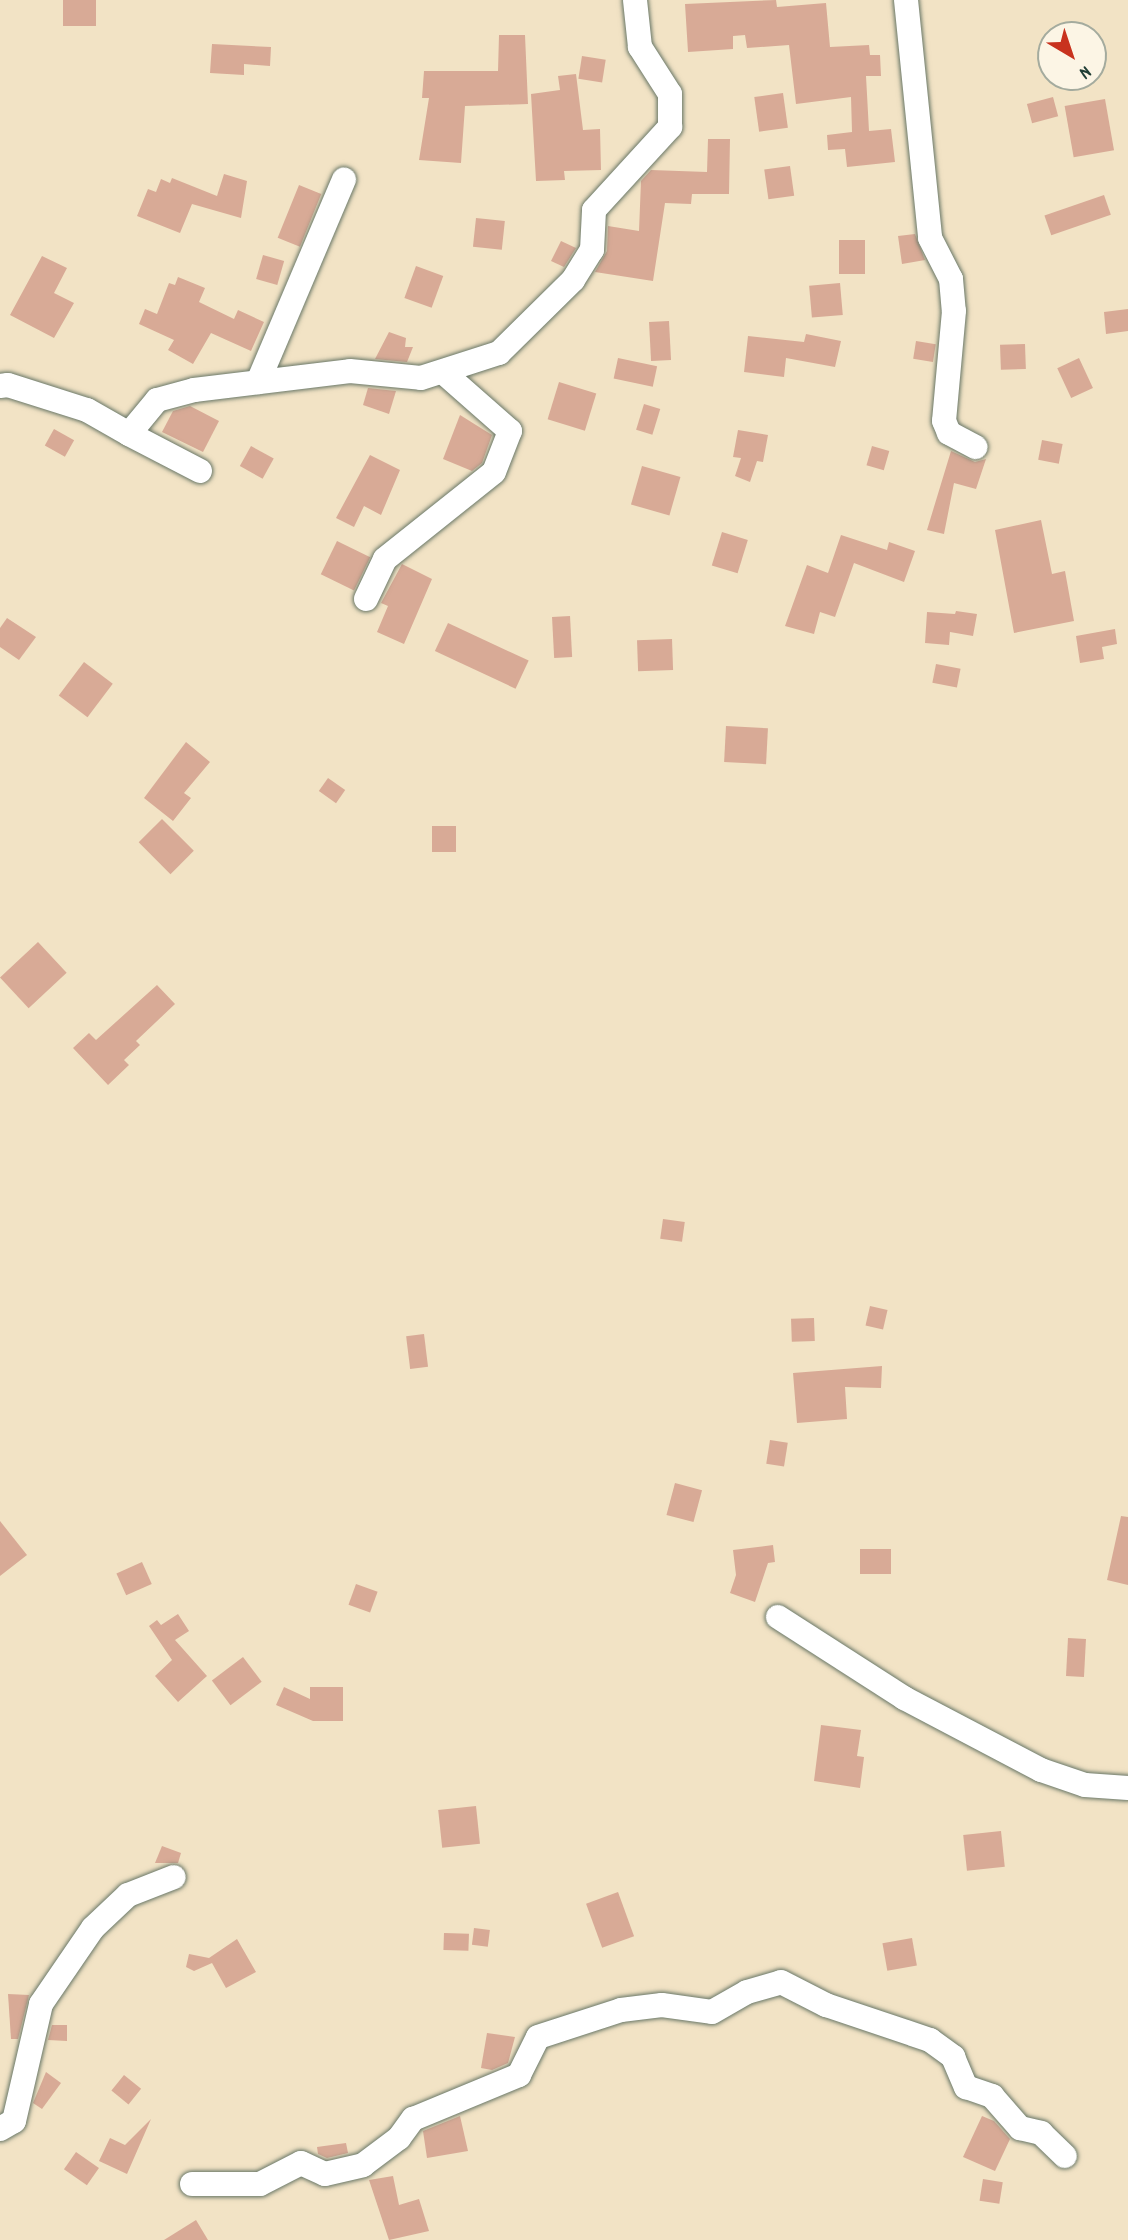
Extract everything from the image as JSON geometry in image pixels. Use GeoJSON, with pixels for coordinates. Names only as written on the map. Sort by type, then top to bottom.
{"type":"FeatureCollection","features":[{"type":"Feature","properties":{"kind":"street"},"geometry":{"type":"LineString","coordinates":[[129,434],[157,400],[258,382],[350,370],[421,378],[499,353],[573,280],[592,250],[594,210],[670,127],[670,94],[640,47],[635,0]]}},
{"type":"Feature","properties":{"kind":"street"},"geometry":{"type":"LineString","coordinates":[[905,0],[930,238],[951,279],[954,312],[944,421],[949,433],[975,447]]}},
{"type":"Feature","properties":{"kind":"street"},"geometry":{"type":"LineString","coordinates":[[258,382],[344,179]]}},
{"type":"Feature","properties":{"kind":"street"},"geometry":{"type":"LineString","coordinates":[[366,599],[385,559],[494,472],[510,432],[443,372]]}},
{"type":"Feature","properties":{"kind":"street"},"geometry":{"type":"LineString","coordinates":[[0,386],[88,411],[200,471]]}},
{"type":"Feature","properties":{"kind":"street"},"geometry":{"type":"LineString","coordinates":[[778,1617],[904,1698],[1041,1770],[1085,1785],[1128,1788]]}},
{"type":"Feature","properties":{"kind":"street"},"geometry":{"type":"LineString","coordinates":[[0,2129],[14,2121],[41,2004],[93,1928],[128,1895],[174,1877]]}},
{"type":"Feature","properties":{"kind":"street"},"geometry":{"type":"LineString","coordinates":[[192,2184],[260,2184],[302,2163],[325,2174],[362,2165],[399,2137],[413,2119],[519,2075],[538,2037],[621,2010],[662,2005],[712,2012],[747,1992],[781,1982],[826,2005],[930,2040],[953,2057],[966,2087],[992,2096],[1020,2128],[1041,2133],[1065,2156]]}},
{"type":"Feature","properties":{"kind":"building"},"geometry":{"type":"Polygon","coordinates":[[[63,0],[96,0],[96,26],[63,26],[63,0]]]}},
{"type":"Feature","properties":{"kind":"building"},"geometry":{"type":"Polygon","coordinates":[[[776,0],[777,7],[826,3],[830,47],[869,45],[870,55],[880,55],[881,76],[866,76],[869,131],[891,129],[895,162],[847,167],[845,149],[828,150],[827,135],[852,132],[851,97],[796,104],[789,45],[747,48],[745,35],[733,36],[733,49],[688,52],[685,4],[776,0]]]}},
{"type":"Feature","properties":{"kind":"building"},"geometry":{"type":"Polygon","coordinates":[[[499,35],[525,35],[528,104],[465,106],[461,163],[419,160],[429,98],[422,98],[424,71],[498,71],[499,35]]]}},
{"type":"Feature","properties":{"kind":"building"},"geometry":{"type":"Polygon","coordinates":[[[212,44],[271,47],[270,66],[244,64],[244,75],[210,73],[212,44]]]}},
{"type":"Feature","properties":{"kind":"building"},"geometry":{"type":"Polygon","coordinates":[[[582,56],[606,60],[602,82],[578,79],[582,56]]]}},
{"type":"Feature","properties":{"kind":"building"},"geometry":{"type":"Polygon","coordinates":[[[576,74],[583,130],[600,129],[601,170],[564,171],[565,180],[536,181],[531,94],[560,90],[558,76],[576,74]]]}},
{"type":"Feature","properties":{"kind":"building"},"geometry":{"type":"Polygon","coordinates":[[[783,93],[788,128],[759,132],[754,97],[783,93]]]}},
{"type":"Feature","properties":{"kind":"building"},"geometry":{"type":"Polygon","coordinates":[[[1053,97],[1058,116],[1032,123],[1027,104],[1053,97]]]}},
{"type":"Feature","properties":{"kind":"building"},"geometry":{"type":"Polygon","coordinates":[[[1105,99],[1114,150],[1074,157],[1065,106],[1105,99]]]}},
{"type":"Feature","properties":{"kind":"building"},"geometry":{"type":"Polygon","coordinates":[[[708,139],[730,139],[729,194],[692,194],[691,204],[665,203],[653,281],[595,272],[607,251],[608,226],[639,231],[641,181],[651,170],[707,172],[708,139]]]}},
{"type":"Feature","properties":{"kind":"building"},"geometry":{"type":"Polygon","coordinates":[[[790,166],[794,196],[768,199],[764,170],[790,166]]]}},
{"type":"Feature","properties":{"kind":"building"},"geometry":{"type":"Polygon","coordinates":[[[224,174],[247,181],[241,218],[192,204],[180,233],[137,216],[148,189],[156,192],[161,179],[170,183],[172,178],[217,196],[224,174]]]}},
{"type":"Feature","properties":{"kind":"building"},"geometry":{"type":"Polygon","coordinates":[[[299,185],[321,194],[300,247],[278,238],[299,185]]]}},
{"type":"Feature","properties":{"kind":"building"},"geometry":{"type":"Polygon","coordinates":[[[1104,195],[1111,215],[1051,235],[1044,216],[1104,195]]]}},
{"type":"Feature","properties":{"kind":"building"},"geometry":{"type":"Polygon","coordinates":[[[476,218],[505,221],[502,250],[473,247],[476,218]]]}},
{"type":"Feature","properties":{"kind":"building"},"geometry":{"type":"Polygon","coordinates":[[[915,234],[925,260],[902,264],[898,236],[915,234]]]}},
{"type":"Feature","properties":{"kind":"building"},"geometry":{"type":"Polygon","coordinates":[[[839,240],[865,240],[865,274],[839,274],[839,240]]]}},
{"type":"Feature","properties":{"kind":"building"},"geometry":{"type":"Polygon","coordinates":[[[561,241],[576,248],[564,267],[551,261],[561,241]]]}},
{"type":"Feature","properties":{"kind":"building"},"geometry":{"type":"Polygon","coordinates":[[[263,255],[284,261],[277,285],[256,279],[263,255]]]}},
{"type":"Feature","properties":{"kind":"building"},"geometry":{"type":"Polygon","coordinates":[[[42,256],[67,268],[54,293],[74,303],[54,338],[10,315],[42,256]]]}},
{"type":"Feature","properties":{"kind":"building"},"geometry":{"type":"Polygon","coordinates":[[[416,266],[443,276],[432,308],[404,298],[416,266]]]}},
{"type":"Feature","properties":{"kind":"building"},"geometry":{"type":"Polygon","coordinates":[[[178,277],[205,288],[199,302],[234,319],[238,310],[264,322],[251,351],[211,333],[193,364],[168,350],[174,340],[139,324],[145,309],[157,314],[169,283],[175,285],[178,277]]]}},
{"type":"Feature","properties":{"kind":"building"},"geometry":{"type":"Polygon","coordinates":[[[840,283],[843,315],[812,318],[809,286],[840,283]]]}},
{"type":"Feature","properties":{"kind":"building"},"geometry":{"type":"Polygon","coordinates":[[[1128,309],[1128,331],[1106,334],[1104,312],[1128,309]]]}},
{"type":"Feature","properties":{"kind":"building"},"geometry":{"type":"Polygon","coordinates":[[[669,321],[671,360],[651,361],[649,322],[669,321]]]}},
{"type":"Feature","properties":{"kind":"building"},"geometry":{"type":"Polygon","coordinates":[[[389,332],[406,338],[405,347],[413,347],[407,362],[375,359],[389,332]]]}},
{"type":"Feature","properties":{"kind":"building"},"geometry":{"type":"Polygon","coordinates":[[[806,334],[841,341],[835,367],[786,358],[784,377],[744,372],[748,336],[804,342],[806,334]]]}},
{"type":"Feature","properties":{"kind":"building"},"geometry":{"type":"Polygon","coordinates":[[[916,341],[936,344],[933,362],[913,359],[916,341]]]}},
{"type":"Feature","properties":{"kind":"building"},"geometry":{"type":"Polygon","coordinates":[[[1025,344],[1026,369],[1001,370],[1000,345],[1025,344]]]}},
{"type":"Feature","properties":{"kind":"building"},"geometry":{"type":"Polygon","coordinates":[[[618,358],[657,366],[653,387],[614,379],[618,358]]]}},
{"type":"Feature","properties":{"kind":"building"},"geometry":{"type":"Polygon","coordinates":[[[1079,358],[1093,388],[1071,398],[1057,368],[1079,358]]]}},
{"type":"Feature","properties":{"kind":"building"},"geometry":{"type":"Polygon","coordinates":[[[559,382],[596,393],[585,431],[548,419],[559,382]]]}},
{"type":"Feature","properties":{"kind":"building"},"geometry":{"type":"Polygon","coordinates":[[[368,388],[396,391],[389,414],[363,405],[368,388]]]}},
{"type":"Feature","properties":{"kind":"building"},"geometry":{"type":"Polygon","coordinates":[[[644,404],[660,409],[652,435],[636,430],[644,404]]]}},
{"type":"Feature","properties":{"kind":"building"},"geometry":{"type":"Polygon","coordinates":[[[190,406],[219,421],[203,452],[162,432],[173,411],[190,406]]]}},
{"type":"Feature","properties":{"kind":"building"},"geometry":{"type":"Polygon","coordinates":[[[460,415],[492,435],[482,463],[472,471],[443,459],[460,415]]]}},
{"type":"Feature","properties":{"kind":"building"},"geometry":{"type":"Polygon","coordinates":[[[54,429],[74,440],[65,457],[45,446],[54,429]]]}},
{"type":"Feature","properties":{"kind":"building"},"geometry":{"type":"Polygon","coordinates":[[[738,430],[768,435],[763,462],[757,461],[750,482],[735,476],[741,458],[733,457],[738,430]]]}},
{"type":"Feature","properties":{"kind":"building"},"geometry":{"type":"Polygon","coordinates":[[[1042,440],[1063,444],[1059,464],[1038,460],[1042,440]]]}},
{"type":"Feature","properties":{"kind":"building"},"geometry":{"type":"Polygon","coordinates":[[[251,446],[274,459],[263,479],[240,466],[251,446]]]}},
{"type":"Feature","properties":{"kind":"building"},"geometry":{"type":"Polygon","coordinates":[[[872,446],[889,451],[884,470],[866,465],[872,446]]]}},
{"type":"Feature","properties":{"kind":"building"},"geometry":{"type":"Polygon","coordinates":[[[951,451],[975,462],[986,459],[976,489],[954,483],[944,534],[927,530],[951,451]]]}},
{"type":"Feature","properties":{"kind":"building"},"geometry":{"type":"Polygon","coordinates":[[[370,455],[400,470],[381,515],[364,506],[354,527],[336,518],[370,455]]]}},
{"type":"Feature","properties":{"kind":"building"},"geometry":{"type":"Polygon","coordinates":[[[642,466],[680,477],[669,515],[631,504],[642,466]]]}},
{"type":"Feature","properties":{"kind":"building"},"geometry":{"type":"Polygon","coordinates":[[[1041,520],[1052,574],[1065,571],[1074,621],[1014,633],[995,530],[1041,520]]]}},
{"type":"Feature","properties":{"kind":"building"},"geometry":{"type":"Polygon","coordinates":[[[722,532],[748,540],[738,573],[712,565],[722,532]]]}},
{"type":"Feature","properties":{"kind":"building"},"geometry":{"type":"Polygon","coordinates":[[[841,535],[887,550],[889,542],[915,551],[904,582],[854,563],[835,617],[820,612],[814,634],[785,626],[807,565],[828,573],[841,535]]]}},
{"type":"Feature","properties":{"kind":"building"},"geometry":{"type":"Polygon","coordinates":[[[337,541],[370,557],[354,590],[321,574],[337,541]]]}},
{"type":"Feature","properties":{"kind":"building"},"geometry":{"type":"Polygon","coordinates":[[[402,564],[432,579],[404,644],[377,632],[388,606],[381,603],[402,564]]]}},
{"type":"Feature","properties":{"kind":"building"},"geometry":{"type":"Polygon","coordinates":[[[956,611],[977,614],[973,636],[950,632],[949,645],[925,643],[927,612],[955,614],[956,611]]]}},
{"type":"Feature","properties":{"kind":"building"},"geometry":{"type":"Polygon","coordinates":[[[570,616],[572,657],[554,658],[552,617],[570,616]]]}},
{"type":"Feature","properties":{"kind":"building"},"geometry":{"type":"Polygon","coordinates":[[[7,618],[36,637],[19,660],[0,647],[0,628],[7,618]]]}},
{"type":"Feature","properties":{"kind":"building"},"geometry":{"type":"Polygon","coordinates":[[[448,623],[529,661],[516,689],[435,651],[448,623]]]}},
{"type":"Feature","properties":{"kind":"building"},"geometry":{"type":"Polygon","coordinates":[[[1115,629],[1117,644],[1102,647],[1104,659],[1080,663],[1076,636],[1115,629]]]}},
{"type":"Feature","properties":{"kind":"building"},"geometry":{"type":"Polygon","coordinates":[[[672,639],[673,670],[638,671],[637,640],[672,639]]]}},
{"type":"Feature","properties":{"kind":"building"},"geometry":{"type":"Polygon","coordinates":[[[84,662],[113,684],[87,717],[59,696],[84,662]]]}},
{"type":"Feature","properties":{"kind":"building"},"geometry":{"type":"Polygon","coordinates":[[[936,664],[961,669],[957,687],[932,683],[936,664]]]}},
{"type":"Feature","properties":{"kind":"building"},"geometry":{"type":"Polygon","coordinates":[[[726,726],[768,728],[766,764],[724,762],[726,726]]]}},
{"type":"Feature","properties":{"kind":"building"},"geometry":{"type":"Polygon","coordinates":[[[186,742],[210,762],[184,793],[191,798],[173,821],[144,798],[186,742]]]}},
{"type":"Feature","properties":{"kind":"building"},"geometry":{"type":"Polygon","coordinates":[[[328,778],[345,790],[336,803],[319,791],[328,778]]]}},
{"type":"Feature","properties":{"kind":"building"},"geometry":{"type":"Polygon","coordinates":[[[162,819],[194,851],[170,874],[139,842],[162,819]]]}},
{"type":"Feature","properties":{"kind":"building"},"geometry":{"type":"Polygon","coordinates":[[[432,826],[456,826],[456,852],[432,852],[432,826]]]}},
{"type":"Feature","properties":{"kind":"building"},"geometry":{"type":"Polygon","coordinates":[[[38,942],[67,973],[29,1008],[0,977],[38,942]]]}},
{"type":"Feature","properties":{"kind":"building"},"geometry":{"type":"Polygon","coordinates":[[[157,985],[175,1004],[136,1041],[140,1045],[124,1060],[129,1065],[108,1085],[73,1048],[89,1033],[96,1040],[157,985]]]}},
{"type":"Feature","properties":{"kind":"building"},"geometry":{"type":"Polygon","coordinates":[[[663,1219],[685,1222],[682,1242],[660,1239],[663,1219]]]}},
{"type":"Feature","properties":{"kind":"building"},"geometry":{"type":"Polygon","coordinates":[[[870,1306],[888,1310],[883,1330],[866,1325],[870,1306]]]}},
{"type":"Feature","properties":{"kind":"building"},"geometry":{"type":"Polygon","coordinates":[[[814,1318],[815,1341],[792,1342],[791,1319],[814,1318]]]}},
{"type":"Feature","properties":{"kind":"building"},"geometry":{"type":"Polygon","coordinates":[[[424,1334],[428,1367],[410,1369],[406,1336],[424,1334]]]}},
{"type":"Feature","properties":{"kind":"building"},"geometry":{"type":"Polygon","coordinates":[[[882,1366],[881,1388],[845,1387],[847,1419],[797,1423],[793,1373],[882,1366]]]}},
{"type":"Feature","properties":{"kind":"building"},"geometry":{"type":"Polygon","coordinates":[[[770,1440],[788,1443],[784,1467],[766,1464],[770,1440]]]}},
{"type":"Feature","properties":{"kind":"building"},"geometry":{"type":"Polygon","coordinates":[[[675,1483],[702,1490],[694,1522],[666,1515],[675,1483]]]}},
{"type":"Feature","properties":{"kind":"building"},"geometry":{"type":"Polygon","coordinates":[[[1121,1516],[1128,1517],[1128,1585],[1107,1580],[1121,1516]]]}},
{"type":"Feature","properties":{"kind":"building"},"geometry":{"type":"Polygon","coordinates":[[[0,1521],[27,1555],[0,1576],[0,1521]]]}},
{"type":"Feature","properties":{"kind":"building"},"geometry":{"type":"Polygon","coordinates":[[[773,1545],[775,1562],[768,1563],[755,1602],[730,1593],[736,1575],[733,1550],[773,1545]]]}},
{"type":"Feature","properties":{"kind":"building"},"geometry":{"type":"Polygon","coordinates":[[[860,1549],[891,1549],[891,1574],[860,1574],[860,1549]]]}},
{"type":"Feature","properties":{"kind":"building"},"geometry":{"type":"Polygon","coordinates":[[[142,1562],[152,1584],[126,1595],[116,1573],[142,1562]]]}},
{"type":"Feature","properties":{"kind":"building"},"geometry":{"type":"Polygon","coordinates":[[[356,1584],[378,1592],[370,1613],[348,1605],[356,1584]]]}},
{"type":"Feature","properties":{"kind":"building"},"geometry":{"type":"Polygon","coordinates":[[[178,1614],[189,1631],[175,1640],[207,1676],[178,1702],[155,1676],[172,1660],[149,1626],[157,1620],[161,1625],[178,1614]]]}},
{"type":"Feature","properties":{"kind":"building"},"geometry":{"type":"Polygon","coordinates":[[[1068,1638],[1086,1639],[1084,1677],[1066,1676],[1068,1638]]]}},
{"type":"Feature","properties":{"kind":"building"},"geometry":{"type":"Polygon","coordinates":[[[243,1657],[262,1682],[231,1705],[212,1680],[243,1657]]]}},
{"type":"Feature","properties":{"kind":"building"},"geometry":{"type":"Polygon","coordinates":[[[284,1687],[310,1699],[310,1687],[343,1687],[343,1721],[313,1721],[276,1705],[284,1687]]]}},
{"type":"Feature","properties":{"kind":"building"},"geometry":{"type":"Polygon","coordinates":[[[821,1725],[861,1730],[857,1756],[864,1757],[860,1788],[814,1781],[821,1725]]]}},
{"type":"Feature","properties":{"kind":"building"},"geometry":{"type":"Polygon","coordinates":[[[476,1806],[480,1844],[442,1848],[438,1810],[476,1806]]]}},
{"type":"Feature","properties":{"kind":"building"},"geometry":{"type":"Polygon","coordinates":[[[1001,1831],[1005,1867],[967,1871],[963,1835],[1001,1831]]]}},
{"type":"Feature","properties":{"kind":"building"},"geometry":{"type":"Polygon","coordinates":[[[162,1846],[181,1853],[178,1863],[155,1863],[162,1846]]]}},
{"type":"Feature","properties":{"kind":"building"},"geometry":{"type":"Polygon","coordinates":[[[618,1892],[634,1936],[602,1948],[586,1904],[618,1892]]]}},
{"type":"Feature","properties":{"kind":"building"},"geometry":{"type":"Polygon","coordinates":[[[474,1928],[490,1930],[488,1947],[472,1945],[474,1928]]]}},
{"type":"Feature","properties":{"kind":"building"},"geometry":{"type":"Polygon","coordinates":[[[444,1933],[469,1934],[468,1951],[443,1950],[444,1933]]]}},
{"type":"Feature","properties":{"kind":"building"},"geometry":{"type":"Polygon","coordinates":[[[912,1938],[917,1966],[887,1971],[882,1943],[912,1938]]]}},
{"type":"Feature","properties":{"kind":"building"},"geometry":{"type":"Polygon","coordinates":[[[237,1939],[256,1972],[226,1988],[212,1963],[194,1971],[186,1967],[189,1954],[209,1958],[237,1939]]]}},
{"type":"Feature","properties":{"kind":"building"},"geometry":{"type":"Polygon","coordinates":[[[8,1994],[29,1995],[18,2039],[11,2039],[8,1994]]]}},
{"type":"Feature","properties":{"kind":"building"},"geometry":{"type":"Polygon","coordinates":[[[52,2025],[67,2025],[67,2041],[48,2040],[52,2025]]]}},
{"type":"Feature","properties":{"kind":"building"},"geometry":{"type":"Polygon","coordinates":[[[487,2033],[515,2037],[508,2063],[492,2070],[481,2068],[487,2033]]]}},
{"type":"Feature","properties":{"kind":"building"},"geometry":{"type":"Polygon","coordinates":[[[46,2072],[61,2083],[42,2109],[33,2103],[46,2072]]]}},
{"type":"Feature","properties":{"kind":"building"},"geometry":{"type":"Polygon","coordinates":[[[124,2075],[141,2089],[129,2104],[111,2091],[124,2075]]]}},
{"type":"Feature","properties":{"kind":"building"},"geometry":{"type":"Polygon","coordinates":[[[460,2116],[468,2151],[427,2158],[423,2131],[460,2116]]]}},
{"type":"Feature","properties":{"kind":"building"},"geometry":{"type":"Polygon","coordinates":[[[982,2116],[994,2121],[1010,2139],[995,2171],[963,2157],[982,2116]]]}},
{"type":"Feature","properties":{"kind":"building"},"geometry":{"type":"Polygon","coordinates":[[[151,2119],[127,2174],[99,2161],[110,2138],[125,2145],[151,2119]]]}},
{"type":"Feature","properties":{"kind":"building"},"geometry":{"type":"Polygon","coordinates":[[[346,2143],[348,2153],[327,2158],[318,2154],[317,2147],[346,2143]]]}},
{"type":"Feature","properties":{"kind":"building"},"geometry":{"type":"Polygon","coordinates":[[[76,2152],[99,2168],[87,2185],[64,2169],[76,2152]]]}},
{"type":"Feature","properties":{"kind":"building"},"geometry":{"type":"Polygon","coordinates":[[[393,2176],[399,2205],[419,2199],[429,2231],[389,2240],[369,2180],[393,2176]]]}},
{"type":"Feature","properties":{"kind":"building"},"geometry":{"type":"Polygon","coordinates":[[[983,2179],[1003,2182],[999,2204],[980,2201],[983,2179]]]}},
{"type":"Feature","properties":{"kind":"building"},"geometry":{"type":"Polygon","coordinates":[[[196,2220],[208,2240],[164,2240],[196,2220]]]}}]}
